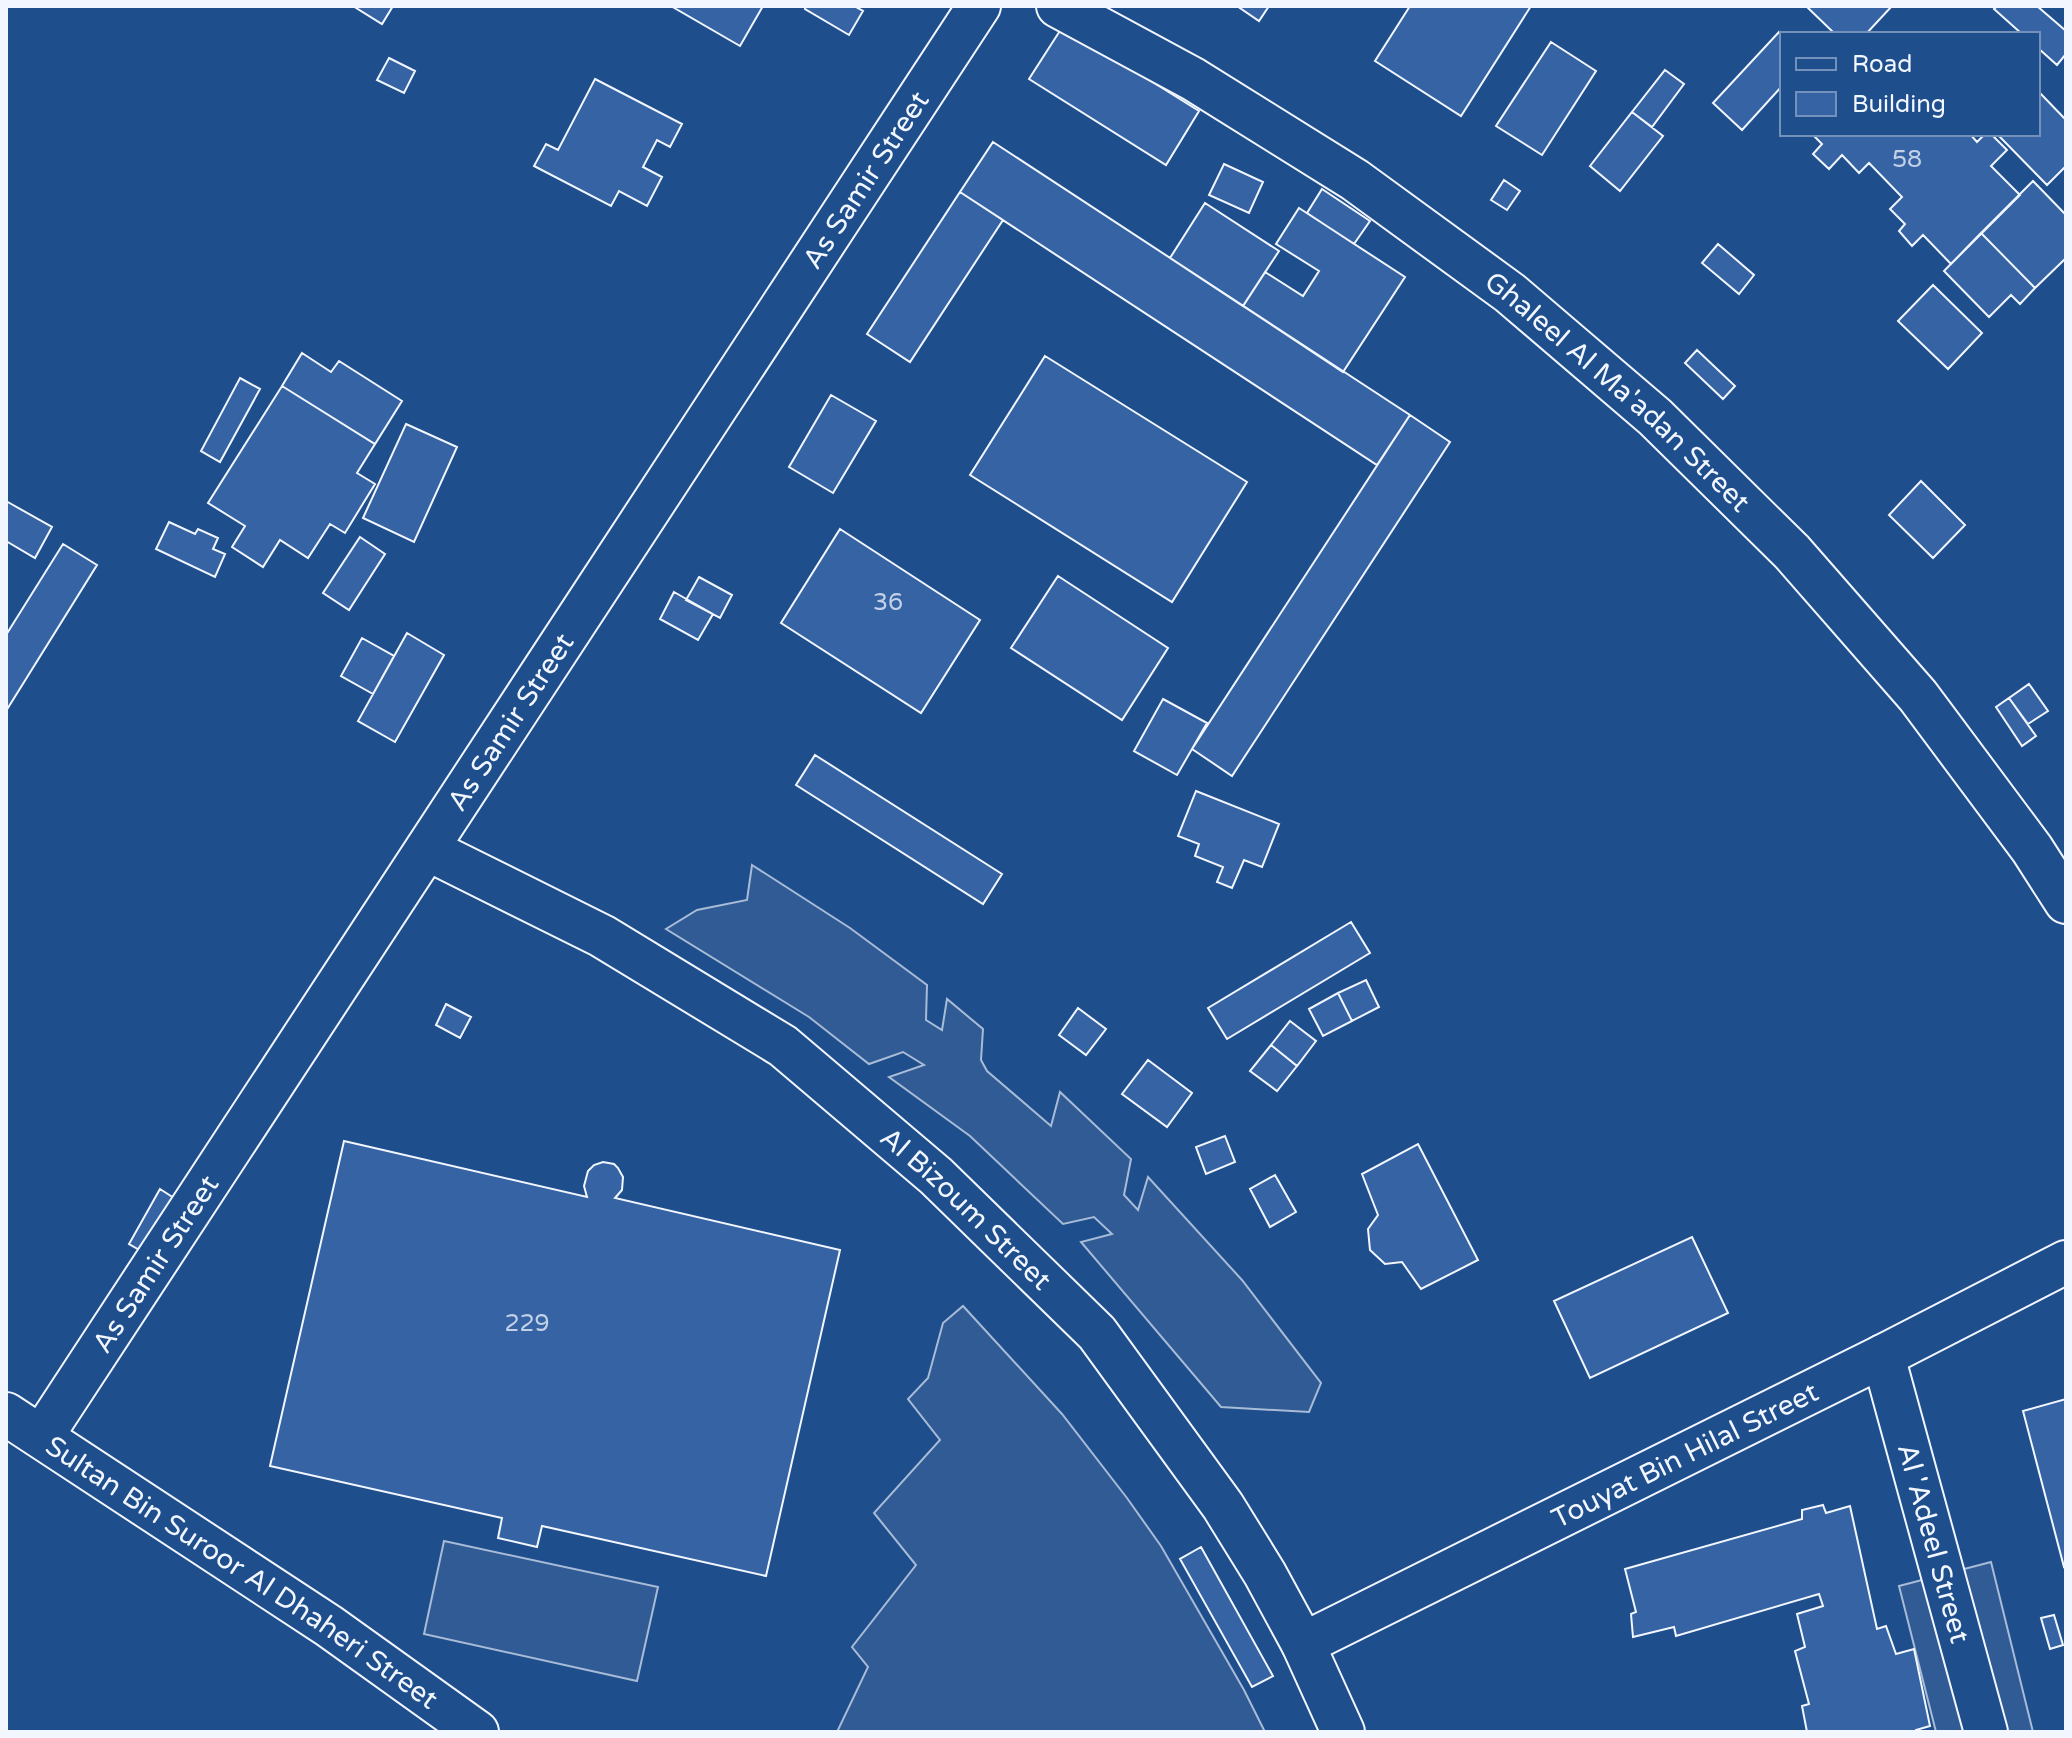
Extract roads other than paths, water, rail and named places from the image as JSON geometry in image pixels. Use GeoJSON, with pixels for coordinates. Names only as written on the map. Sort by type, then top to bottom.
{"type":"FeatureCollection","features":[{"type":"Feature","properties":{"kind":"street","name":"As Samir Street"},"geometry":{"type":"LineString","coordinates":[[42,1436],[979,6]]}},
{"type":"Feature","properties":{"kind":"street","name":"Ghaleel Al Ma'adan Street"},"geometry":{"type":"LineString","coordinates":[[1058,6],[1193,79],[1355,180],[1510,293],[1655,417],[1792,552],[1918,696],[2032,849],[2066,902]]}},
{"type":"Feature","properties":{"kind":"street","name":"Al Bizoum Street"},"geometry":{"type":"LineString","coordinates":[[427,849],[602,936],[783,1046],[936,1176],[1097,1333],[1223,1506],[1265,1574],[1303,1644],[1343,1732]]}},
{"type":"Feature","properties":{"kind":"street","name":"Touyat Bin Hilal Street"},"geometry":{"type":"LineString","coordinates":[[1303,1644],[2066,1262]]}},
{"type":"Feature","properties":{"kind":"street","name":"Al 'Adeel Street"},"geometry":{"type":"LineString","coordinates":[[1883,1356],[1986,1732]]}},
{"type":"Feature","properties":{"kind":"street","name":"Sultan Bin Suroor Al Dhaheri Street"},"geometry":{"type":"LineString","coordinates":[[6,1414],[329,1626],[477,1732]]}}]}
